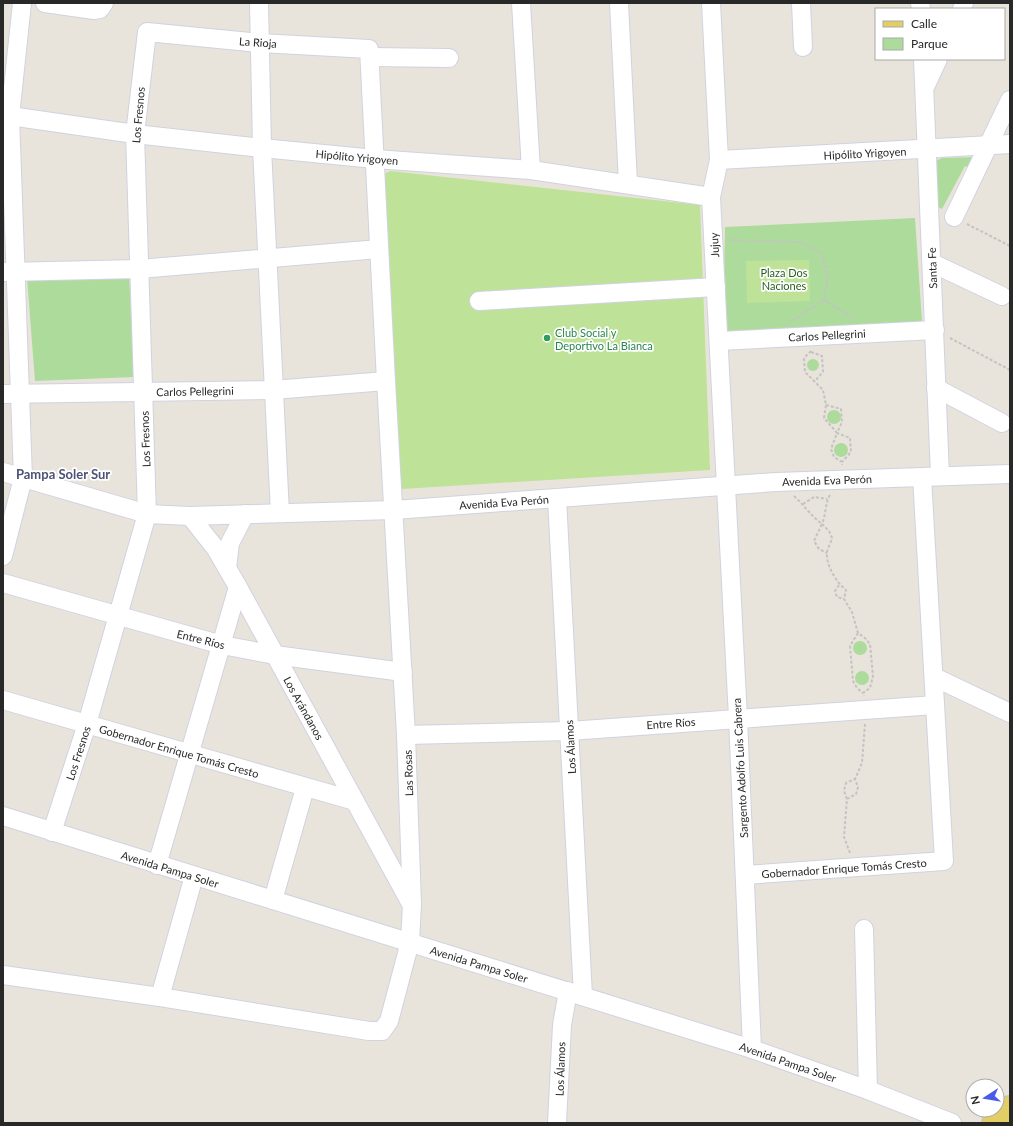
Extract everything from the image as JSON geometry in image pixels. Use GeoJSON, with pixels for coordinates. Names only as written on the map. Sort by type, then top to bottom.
{"type":"FeatureCollection","features":[{"type":"Feature","properties":{"kind":"main road"},"geometry":{"type":"LineString","coordinates":[[993,1123],[1010,1107]]}},
{"type":"Feature","properties":{"kind":"street"},"geometry":{"type":"LineString","coordinates":[[3,556],[23,478],[21,394],[9,271],[6,116],[22,3]]}},
{"type":"Feature","properties":{"kind":"street"},"geometry":{"type":"LineString","coordinates":[[45,3],[94,10],[100,9],[104,4]]}},
{"type":"Feature","properties":{"kind":"street"},"geometry":{"type":"LineString","coordinates":[[259,3],[262,148],[280,513]]}},
{"type":"Feature","properties":{"kind":"street"},"geometry":{"type":"LineString","coordinates":[[521,3],[531,170]]}},
{"type":"Feature","properties":{"kind":"street"},"geometry":{"type":"LineString","coordinates":[[620,3],[628,183]]}},
{"type":"Feature","properties":{"kind":"street","name":"Jujuy"},"geometry":{"type":"LineString","coordinates":[[711,3],[720,160],[711,197],[726,487]]}},
{"type":"Feature","properties":{"kind":"street"},"geometry":{"type":"LineString","coordinates":[[801,3],[803,47]]}},
{"type":"Feature","properties":{"kind":"street","name":"La Rioja"},"geometry":{"type":"LineString","coordinates":[[147,32],[369,53],[449,58]]}},
{"type":"Feature","properties":{"kind":"street","name":"Los Fresnos"},"geometry":{"type":"LineString","coordinates":[[52,832],[87,724],[119,617],[147,514],[135,134],[147,32]]}},
{"type":"Feature","properties":{"kind":"street","name":"Las Rosas"},"geometry":{"type":"LineString","coordinates":[[160,997],[369,1031],[382,1030],[389,1021],[410,942],[412,904],[406,735],[369,53]]}},
{"type":"Feature","properties":{"kind":"street","name":"Santa Fe"},"geometry":{"type":"LineString","coordinates":[[923,60],[928,149],[940,476]]}},
{"type":"Feature","properties":{"kind":"street"},"geometry":{"type":"LineString","coordinates":[[924,88],[938,60]]}},
{"type":"Feature","properties":{"kind":"street"},"geometry":{"type":"LineString","coordinates":[[954,217],[1010,100]]}},
{"type":"Feature","properties":{"kind":"street","name":"Hipólito Yrigoyen"},"geometry":{"type":"LineString","coordinates":[[6,116],[135,134],[262,148],[375,159],[531,170],[628,183],[711,197]]}},
{"type":"Feature","properties":{"kind":"street","name":"Hipólito Yrigoyen"},"geometry":{"type":"LineString","coordinates":[[720,160],[1010,144]]}},
{"type":"Feature","properties":{"kind":"street"},"geometry":{"type":"LineString","coordinates":[[9,271],[139,269],[379,249]]}},
{"type":"Feature","properties":{"kind":"street"},"geometry":{"type":"LineString","coordinates":[[932,263],[1002,296]]}},
{"type":"Feature","properties":{"kind":"street"},"geometry":{"type":"LineString","coordinates":[[479,301],[716,287]]}},
{"type":"Feature","properties":{"kind":"street","name":"Carlos Pellegrini"},"geometry":{"type":"LineString","coordinates":[[719,341],[812,344],[879,333],[934,330]]}},
{"type":"Feature","properties":{"kind":"street","name":"Carlos Pellegrini"},"geometry":{"type":"LineString","coordinates":[[3,394],[273,390],[386,381]]}},
{"type":"Feature","properties":{"kind":"street"},"geometry":{"type":"LineString","coordinates":[[936,388],[1002,423]]}},
{"type":"Feature","properties":{"kind":"street","name":"Avenida Eva Perón"},"geometry":{"type":"LineString","coordinates":[[3,472],[147,514],[190,516],[394,510],[726,487],[776,482],[1010,474]]}},
{"type":"Feature","properties":{"kind":"street"},"geometry":{"type":"LineString","coordinates":[[922,477],[935,705]]}},
{"type":"Feature","properties":{"kind":"street","name":"Sargento Adolfo Luis Cabrera"},"geometry":{"type":"LineString","coordinates":[[726,487],[738,718],[752,1049]]}},
{"type":"Feature","properties":{"kind":"street","name":"Los Álamos"},"geometry":{"type":"LineString","coordinates":[[557,498],[568,731],[575,994],[562,1025],[557,1123]]}},
{"type":"Feature","properties":{"kind":"street"},"geometry":{"type":"LineString","coordinates":[[227,568],[230,543],[245,514]]}},
{"type":"Feature","properties":{"kind":"street","name":"Los Arándanos"},"geometry":{"type":"LineString","coordinates":[[190,516],[216,549],[238,587],[412,904]]}},
{"type":"Feature","properties":{"kind":"street","name":"Entre Ríos"},"geometry":{"type":"LineString","coordinates":[[3,583],[222,645],[275,655],[403,672]]}},
{"type":"Feature","properties":{"kind":"street"},"geometry":{"type":"LineString","coordinates":[[157,865],[238,587]]}},
{"type":"Feature","properties":{"kind":"street"},"geometry":{"type":"LineString","coordinates":[[934,676],[1010,713]]}},
{"type":"Feature","properties":{"kind":"street","name":"Gobernador Enrique Tomás Cresto"},"geometry":{"type":"LineString","coordinates":[[3,700],[305,788],[355,801]]}},
{"type":"Feature","properties":{"kind":"street","name":"Entre Ríos"},"geometry":{"type":"LineString","coordinates":[[406,735],[568,731],[738,718],[864,701],[935,705]]}},
{"type":"Feature","properties":{"kind":"street","name":"Gobernador Enrique Tomás Cresto"},"geometry":{"type":"LineString","coordinates":[[745,875],[944,861],[935,705]]}},
{"type":"Feature","properties":{"kind":"street"},"geometry":{"type":"LineString","coordinates":[[272,900],[305,788]]}},
{"type":"Feature","properties":{"kind":"street","name":"Avenida Pampa Soler"},"geometry":{"type":"LineString","coordinates":[[3,816],[752,1049],[868,1090],[952,1123]]}},
{"type":"Feature","properties":{"kind":"street"},"geometry":{"type":"LineString","coordinates":[[3,975],[160,997],[194,876]]}},
{"type":"Feature","properties":{"kind":"street"},"geometry":{"type":"LineString","coordinates":[[864,929],[868,1090]]}},
{"type":"Feature","properties":{"kind":"path"},"geometry":{"type":"LineString","coordinates":[[954,217],[1010,246]]}},
{"type":"Feature","properties":{"kind":"path"},"geometry":{"type":"LineString","coordinates":[[714,240],[801,242],[822,254],[828,277],[824,300],[784,326]]}},
{"type":"Feature","properties":{"kind":"path"},"geometry":{"type":"LineString","coordinates":[[824,300],[879,333]]}},
{"type":"Feature","properties":{"kind":"path"},"geometry":{"type":"LineString","coordinates":[[934,330],[1010,370]]}},
{"type":"Feature","properties":{"kind":"path"},"geometry":{"type":"LineString","coordinates":[[816,381],[824,372],[822,356],[812,344],[804,358],[806,372],[823,390],[826,405],[824,418],[837,433],[850,438],[851,452],[842,462]]}},
{"type":"Feature","properties":{"kind":"path"},"geometry":{"type":"LineString","coordinates":[[826,405],[841,409],[842,422],[831,449],[834,457],[842,462],[844,472],[827,499],[826,515],[814,541],[819,549],[827,552]]}},
{"type":"Feature","properties":{"kind":"path"},"geometry":{"type":"LineString","coordinates":[[776,482],[803,504],[812,517],[829,531],[832,538],[827,552],[829,565],[839,584],[846,590],[844,599]]}},
{"type":"Feature","properties":{"kind":"path"},"geometry":{"type":"LineString","coordinates":[[803,504],[814,496],[827,499]]}},
{"type":"Feature","properties":{"kind":"path"},"geometry":{"type":"LineString","coordinates":[[839,584],[835,591],[837,597],[844,599],[852,612],[858,633],[870,644],[873,676],[870,688],[864,701],[862,763],[855,779],[846,783],[844,791],[847,799],[844,837],[855,867]]}},
{"type":"Feature","properties":{"kind":"path"},"geometry":{"type":"LineString","coordinates":[[858,633],[850,646],[852,681],[864,701]]}},
{"type":"Feature","properties":{"kind":"path"},"geometry":{"type":"LineString","coordinates":[[847,799],[856,794],[858,787],[855,779]]}},
{"type":"Feature","properties":{"kind":"green space"},"geometry":{"type":"Polygon","coordinates":[[[978,157],[973,170],[965,166],[942,209],[934,205],[935,161],[942,158],[978,157]]]}},
{"type":"Feature","properties":{"kind":"green space","name":"Club Social y Deportivo La Bianca"},"geometry":{"type":"Polygon","coordinates":[[[390,171],[700,205],[710,470],[402,489],[396,478],[380,176],[390,171]]]}},
{"type":"Feature","properties":{"kind":"green space","name":"Plaza Dos Naciones"},"geometry":{"type":"Polygon","coordinates":[[[915,218],[922,321],[886,326],[723,335],[725,227],[915,218]]]}},
{"type":"Feature","properties":{"kind":"green space"},"geometry":{"type":"Polygon","coordinates":[[[809,260],[810,301],[747,303],[746,261],[809,260]]]}},
{"type":"Feature","properties":{"kind":"green space"},"geometry":{"type":"Polygon","coordinates":[[[129,273],[134,377],[35,381],[27,278],[129,273]]]}},
{"type":"Feature","properties":{"kind":"green space"},"geometry":{"type":"Polygon","coordinates":[[[815,359],[818,360],[818,370],[811,371],[808,370],[807,363],[808,360],[815,359]]]}},
{"type":"Feature","properties":{"kind":"green space"},"geometry":{"type":"Polygon","coordinates":[[[834,410],[839,412],[841,417],[839,422],[834,424],[829,422],[827,417],[829,412],[834,410]]]}},
{"type":"Feature","properties":{"kind":"green space"},"geometry":{"type":"Polygon","coordinates":[[[841,443],[846,445],[848,450],[846,455],[841,457],[836,455],[834,450],[836,445],[841,443]]]}},
{"type":"Feature","properties":{"kind":"green space"},"geometry":{"type":"Polygon","coordinates":[[[857,641],[863,641],[867,645],[867,651],[863,655],[857,655],[853,651],[853,645],[857,641]]]}},
{"type":"Feature","properties":{"kind":"green space"},"geometry":{"type":"Polygon","coordinates":[[[859,671],[865,671],[869,675],[869,681],[865,685],[859,685],[855,681],[855,675],[859,671]]]}},
{"type":"Feature","properties":{"kind":"place","name":"Club Social y Deportivo La Bianca"},"geometry":{"type":"Point","coordinates":[547,338]}},
{"type":"Feature","properties":{"kind":"district","name":"Pampa Soler Sur"},"geometry":{"type":"Point","coordinates":[63,474]}}]}
